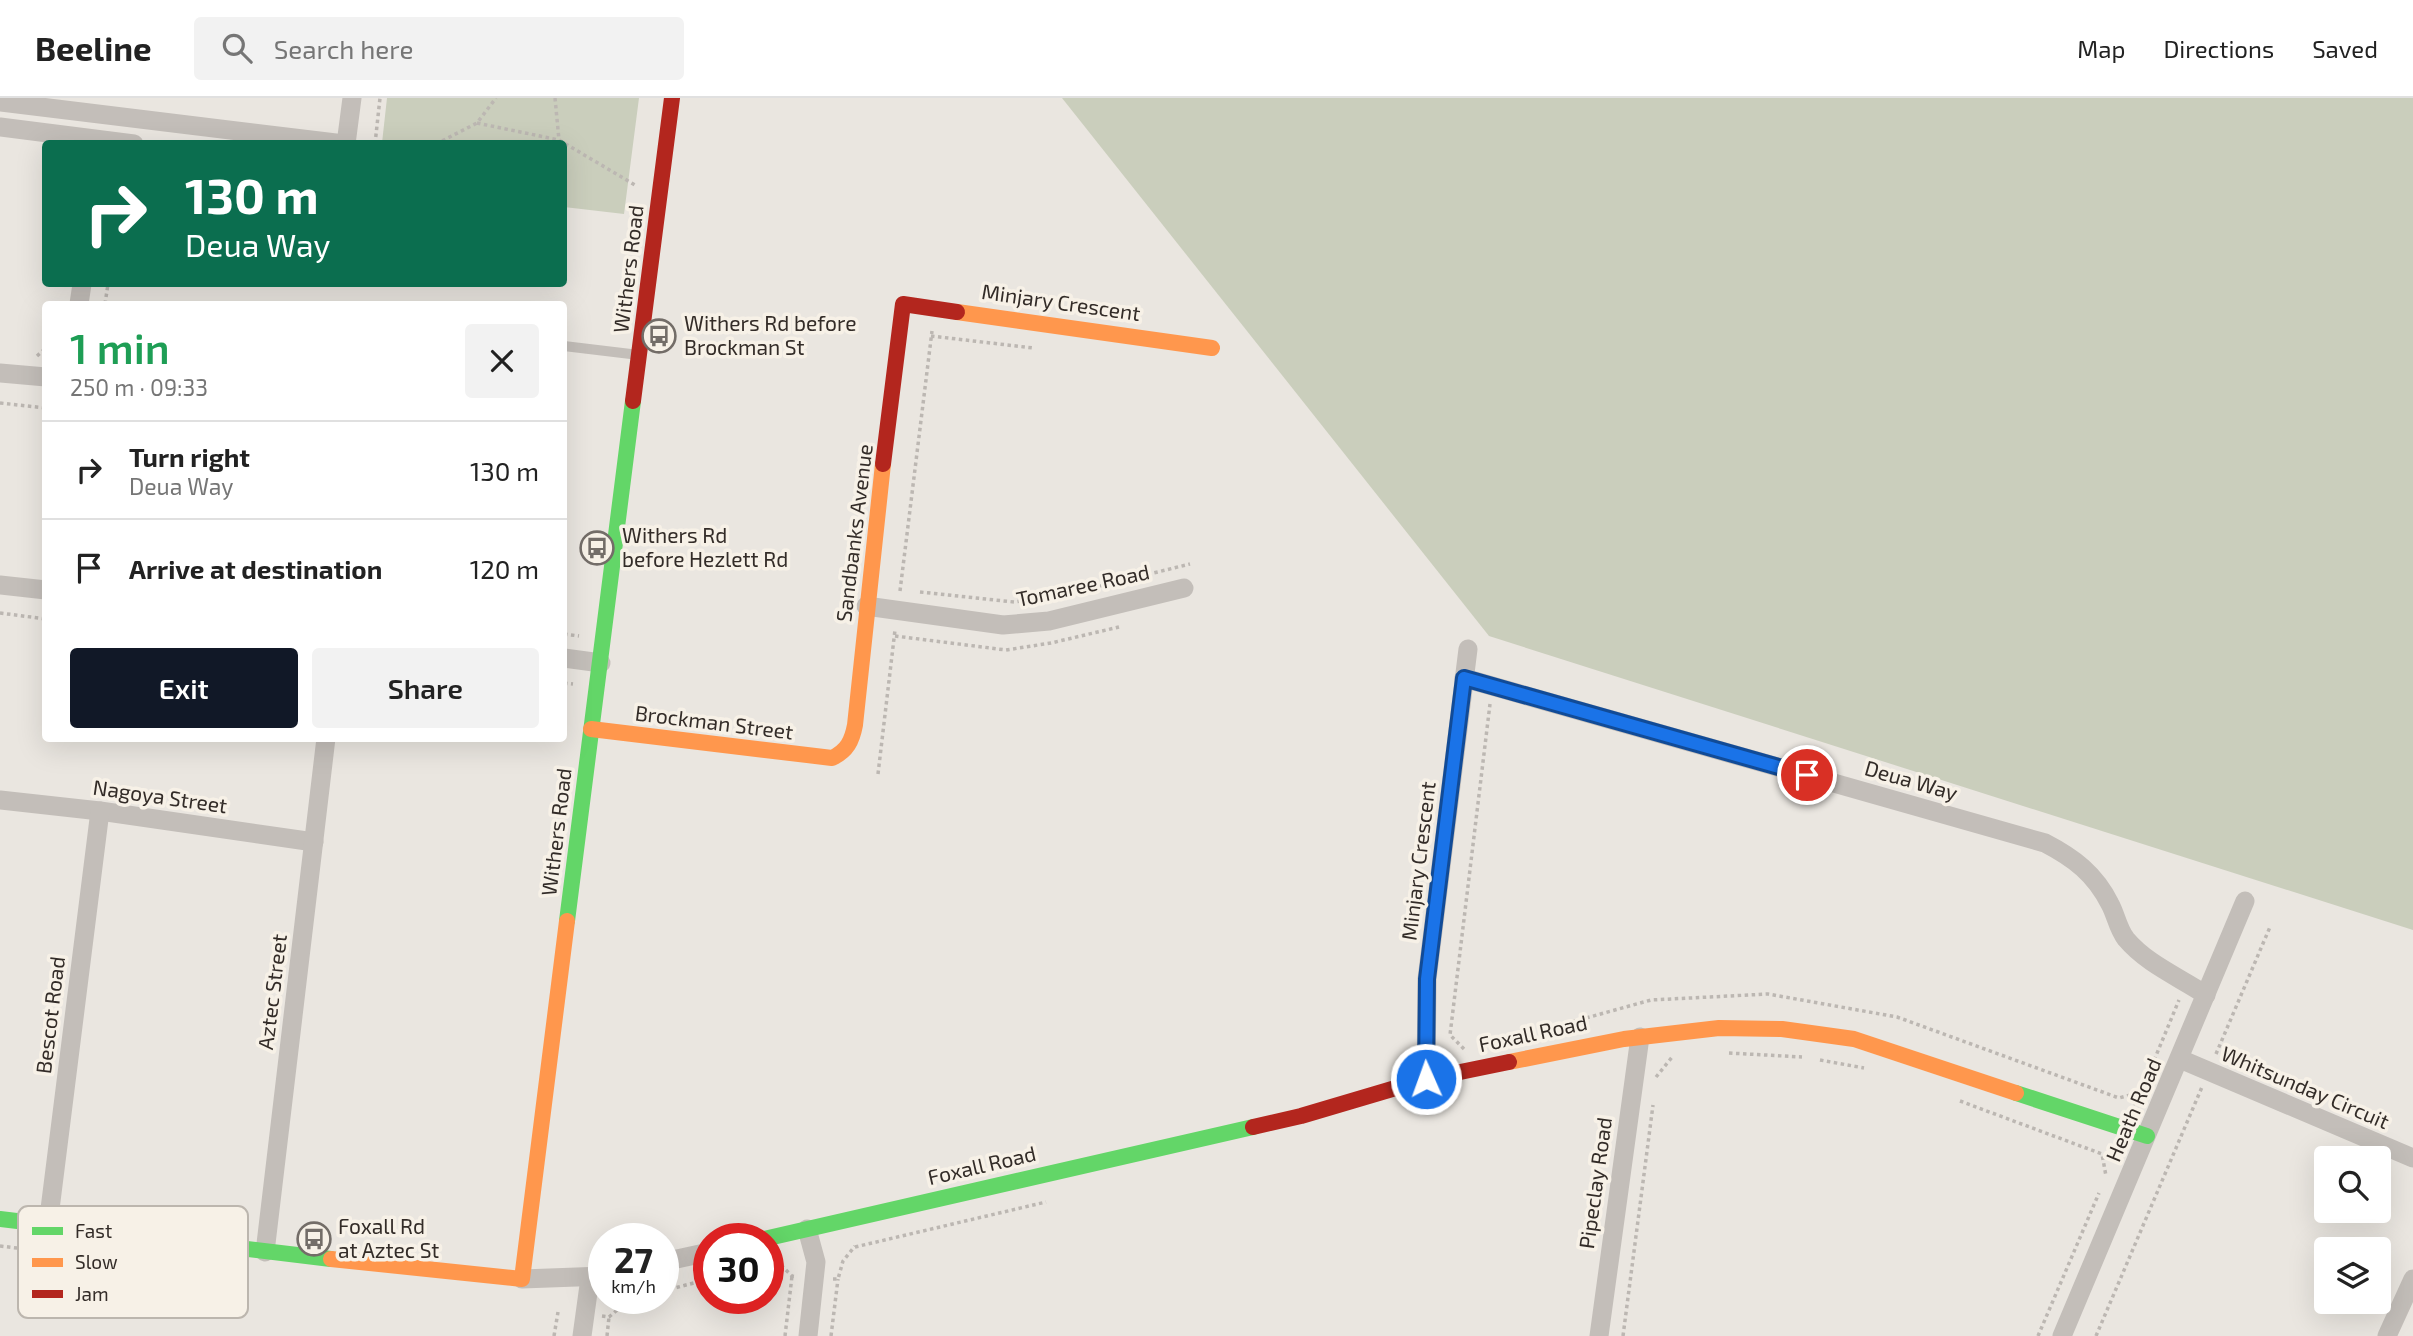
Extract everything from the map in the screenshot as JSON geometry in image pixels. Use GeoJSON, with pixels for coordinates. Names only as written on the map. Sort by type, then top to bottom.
{"type":"FeatureCollection","features":[{"type":"Feature","properties":{"kind":"street"},"geometry":{"type":"LineString","coordinates":[[346,140],[352,98]]}},
{"type":"Feature","properties":{"kind":"street","name":"Withers Road"},"geometry":{"type":"LineString","coordinates":[[522,1279],[671,98]]}},
{"type":"Feature","properties":{"kind":"street"},"geometry":{"type":"LineString","coordinates":[[0,102],[312,140]]}},
{"type":"Feature","properties":{"kind":"street"},"geometry":{"type":"LineString","coordinates":[[101,140],[106,115]]}},
{"type":"Feature","properties":{"kind":"street"},"geometry":{"type":"LineString","coordinates":[[0,127],[94,140]]}},
{"type":"Feature","properties":{"kind":"street","name":"Minjary Crescent"},"geometry":{"type":"LineString","coordinates":[[903,304],[1212,348]]}},
{"type":"Feature","properties":{"kind":"street","name":"Sandbanks Avenue"},"geometry":{"type":"LineString","coordinates":[[832,758],[844,753],[852,742],[903,304]]}},
{"type":"Feature","properties":{"kind":"street"},"geometry":{"type":"LineString","coordinates":[[0,373],[42,377]]}},
{"type":"Feature","properties":{"kind":"street"},"geometry":{"type":"LineString","coordinates":[[0,585],[42,590]]}},
{"type":"Feature","properties":{"kind":"street","name":"Tomaree Road"},"geometry":{"type":"LineString","coordinates":[[866,606],[1003,625],[1049,621],[1184,588]]}},
{"type":"Feature","properties":{"kind":"street","name":"Minjary Crescent"},"geometry":{"type":"LineString","coordinates":[[1426,1079],[1427,979],[1468,649]]}},
{"type":"Feature","properties":{"kind":"street"},"geometry":{"type":"LineString","coordinates":[[567,658],[601,663]]}},
{"type":"Feature","properties":{"kind":"street","name":"Deua Way"},"geometry":{"type":"LineString","coordinates":[[1464,678],[2045,843],[2087,869],[2112,906],[2124,936],[2139,953],[2206,995]]}},
{"type":"Feature","properties":{"kind":"street","name":"Brockman Street"},"geometry":{"type":"LineString","coordinates":[[591,729],[832,758]]}},
{"type":"Feature","properties":{"kind":"street","name":"Aztec Street"},"geometry":{"type":"LineString","coordinates":[[265,1252],[326,742]]}},
{"type":"Feature","properties":{"kind":"street","name":"Nagoya Street"},"geometry":{"type":"LineString","coordinates":[[0,800],[100,811],[314,842]]}},
{"type":"Feature","properties":{"kind":"street","name":"Bescot Road"},"geometry":{"type":"LineString","coordinates":[[50,1206],[100,811]]}},
{"type":"Feature","properties":{"kind":"street","name":"Heath Road"},"geometry":{"type":"LineString","coordinates":[[2062,1336],[2245,901]]}},
{"type":"Feature","properties":{"kind":"street","name":"Foxall Road"},"geometry":{"type":"LineString","coordinates":[[784,1234],[1301,1116],[1426,1079],[1640,1037],[1719,1028],[1782,1029],[1854,1039],[2147,1136]]}},
{"type":"Feature","properties":{"kind":"street","name":"Pipeclay Road"},"geometry":{"type":"LineString","coordinates":[[1599,1336],[1640,1037]]}},
{"type":"Feature","properties":{"kind":"street","name":"Whitsunday Circuit"},"geometry":{"type":"LineString","coordinates":[[2180,1059],[2413,1158]]}},
{"type":"Feature","properties":{"kind":"street"},"geometry":{"type":"LineString","coordinates":[[0,1219],[18,1221]]}},
{"type":"Feature","properties":{"kind":"street"},"geometry":{"type":"LineString","coordinates":[[807,1229],[816,1262],[808,1336]]}},
{"type":"Feature","properties":{"kind":"street"},"geometry":{"type":"LineString","coordinates":[[248,1250],[522,1279],[588,1277]]}},
{"type":"Feature","properties":{"kind":"street"},"geometry":{"type":"LineString","coordinates":[[2387,1336],[2413,1279]]}},
{"type":"Feature","properties":{"kind":"street"},"geometry":{"type":"LineString","coordinates":[[582,1336],[588,1303]]}},
{"type":"Feature","properties":{"kind":"lane"},"geometry":{"type":"LineString","coordinates":[[567,346],[640,355]]}},
{"type":"Feature","properties":{"kind":"path"},"geometry":{"type":"LineString","coordinates":[[375,140],[380,98]]}},
{"type":"Feature","properties":{"kind":"path"},"geometry":{"type":"LineString","coordinates":[[443,140],[477,122],[496,98]]}},
{"type":"Feature","properties":{"kind":"path"},"geometry":{"type":"LineString","coordinates":[[477,122],[559,140],[555,98]]}},
{"type":"Feature","properties":{"kind":"path"},"geometry":{"type":"LineString","coordinates":[[567,145],[635,185]]}},
{"type":"Feature","properties":{"kind":"path"},"geometry":{"type":"LineString","coordinates":[[878,774],[934,308]]}},
{"type":"Feature","properties":{"kind":"path"},"geometry":{"type":"LineString","coordinates":[[0,402],[42,407]]}},
{"type":"Feature","properties":{"kind":"path"},"geometry":{"type":"LineString","coordinates":[[900,589],[1014,603],[1072,593],[1190,564]]}},
{"type":"Feature","properties":{"kind":"path"},"geometry":{"type":"LineString","coordinates":[[0,613],[42,618]]}},
{"type":"Feature","properties":{"kind":"path"},"geometry":{"type":"LineString","coordinates":[[567,634],[579,636]]}},
{"type":"Feature","properties":{"kind":"path"},"geometry":{"type":"LineString","coordinates":[[567,683],[573,684]]}},
{"type":"Feature","properties":{"kind":"path"},"geometry":{"type":"LineString","coordinates":[[1466,1050],[1450,1035],[1489,705],[1499,687]]}},
{"type":"Feature","properties":{"kind":"path"},"geometry":{"type":"LineString","coordinates":[[2096,1336],[2270,927]]}},
{"type":"Feature","properties":{"kind":"path"},"geometry":{"type":"LineString","coordinates":[[1532,1032],[1651,1000],[1768,994],[1897,1017],[2119,1098],[2141,1092],[2187,982]]}},
{"type":"Feature","properties":{"kind":"path"},"geometry":{"type":"LineString","coordinates":[[1719,1053],[1809,1058],[1875,1071]]}},
{"type":"Feature","properties":{"kind":"path"},"geometry":{"type":"LineString","coordinates":[[1655,1089],[1656,1075],[1667,1067],[1673,1056],[1685,1055]]}},
{"type":"Feature","properties":{"kind":"path"},"geometry":{"type":"LineString","coordinates":[[1951,1097],[2102,1154],[2107,1172],[2038,1336]]}},
{"type":"Feature","properties":{"kind":"path"},"geometry":{"type":"LineString","coordinates":[[1623,1336],[1653,1103]]}},
{"type":"Feature","properties":{"kind":"path"},"geometry":{"type":"LineString","coordinates":[[855,1247],[1045,1202]]}},
{"type":"Feature","properties":{"kind":"path"},"geometry":{"type":"LineString","coordinates":[[0,1246],[18,1248]]}},
{"type":"Feature","properties":{"kind":"path"},"geometry":{"type":"LineString","coordinates":[[785,1336],[792,1276]]}},
{"type":"Feature","properties":{"kind":"path"},"geometry":{"type":"LineString","coordinates":[[831,1336],[838,1279]]}},
{"type":"Feature","properties":{"kind":"path"},"geometry":{"type":"LineString","coordinates":[[554,1336],[558,1312]]}},
{"type":"Feature","properties":{"kind":"path"},"geometry":{"type":"LineString","coordinates":[[607,1336],[609,1317],[612,1314]]}},
{"type":"Feature","properties":{"kind":"path"},"geometry":{"type":"LineString","coordinates":[[584,1315],[609,1317]]}},
{"type":"Feature","properties":{"kind":"green space"},"geometry":{"type":"Polygon","coordinates":[[[387,98],[639,98],[624,214],[567,207],[567,140],[382,140],[387,98]]]}},
{"type":"Feature","properties":{"kind":"green space"},"geometry":{"type":"Polygon","coordinates":[[[1062,98],[2413,98],[2413,930],[1489,636],[1062,98]]]}},
{"type":"Feature","properties":{"kind":"traffic: fast"},"geometry":{"type":"LineString","coordinates":[[567,921],[633,401]]}},
{"type":"Feature","properties":{"kind":"traffic: fast"},"geometry":{"type":"LineString","coordinates":[[2016,1093],[2147,1136]]}},
{"type":"Feature","properties":{"kind":"traffic: fast"},"geometry":{"type":"LineString","coordinates":[[784,1234],[1253,1127]]}},
{"type":"Feature","properties":{"kind":"traffic: fast"},"geometry":{"type":"LineString","coordinates":[[0,1219],[18,1221]]}},
{"type":"Feature","properties":{"kind":"traffic: fast"},"geometry":{"type":"LineString","coordinates":[[248,1249],[331,1259]]}},
{"type":"Feature","properties":{"kind":"traffic: slow"},"geometry":{"type":"LineString","coordinates":[[957,312],[1212,348]]}},
{"type":"Feature","properties":{"kind":"traffic: slow"},"geometry":{"type":"LineString","coordinates":[[591,729],[832,758],[842,752],[850,741],[855,725],[883,464]]}},
{"type":"Feature","properties":{"kind":"traffic: slow"},"geometry":{"type":"LineString","coordinates":[[331,1259],[522,1279],[567,921]]}},
{"type":"Feature","properties":{"kind":"traffic: slow"},"geometry":{"type":"LineString","coordinates":[[1509,1062],[1624,1039],[1719,1028],[1782,1029],[1854,1039],[2016,1093]]}},
{"type":"Feature","properties":{"kind":"traffic: jam"},"geometry":{"type":"LineString","coordinates":[[633,401],[672,98]]}},
{"type":"Feature","properties":{"kind":"traffic: jam"},"geometry":{"type":"LineString","coordinates":[[883,464],[903,304],[957,312]]}},
{"type":"Feature","properties":{"kind":"traffic: jam"},"geometry":{"type":"LineString","coordinates":[[1253,1127],[1301,1116],[1426,1079],[1509,1062]]}},
{"type":"Feature","properties":{"kind":"place","name":"Withers Rd before Brockman St"},"geometry":{"type":"Point","coordinates":[659,336]}},
{"type":"Feature","properties":{"kind":"place","name":"Withers Rd before Hezlett Rd"},"geometry":{"type":"Point","coordinates":[597,548]}},
{"type":"Feature","properties":{"kind":"place","name":"Foxall Rd at Aztec St"},"geometry":{"type":"Point","coordinates":[314,1239]}},
{"type":"Feature","properties":{"kind":"route"},"geometry":{"type":"LineString","coordinates":[[1426,1079],[1424,1035],[1427,979],[1464,678],[1807,775]]}}]}
